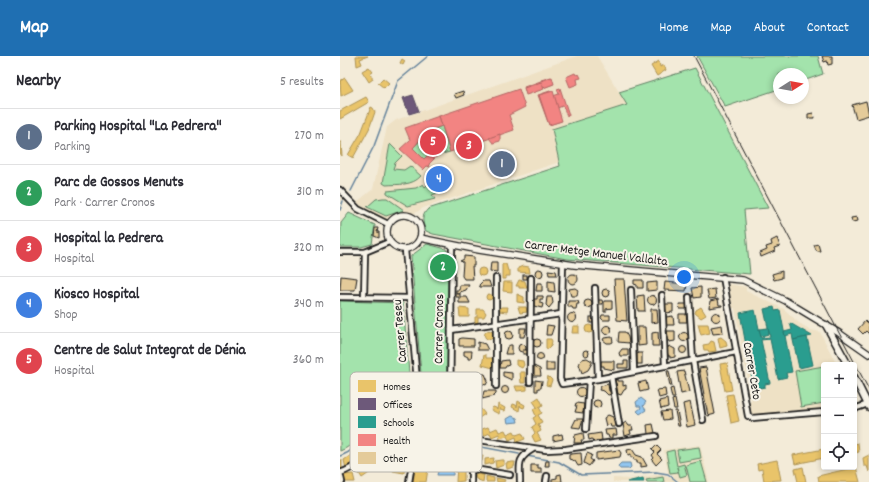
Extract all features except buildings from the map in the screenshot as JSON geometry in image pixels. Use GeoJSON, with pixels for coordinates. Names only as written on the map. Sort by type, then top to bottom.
{"type":"FeatureCollection","features":[{"type":"Feature","properties":{"kind":"main road"},"geometry":{"type":"LineString","coordinates":[[826,325],[846,362]]}},
{"type":"Feature","properties":{"kind":"main road"},"geometry":{"type":"LineString","coordinates":[[857,383],[868,406]]}},
{"type":"Feature","properties":{"kind":"street"},"geometry":{"type":"LineString","coordinates":[[340,190],[358,209],[388,224]]}},
{"type":"Feature","properties":{"kind":"street"},"geometry":{"type":"LineString","coordinates":[[406,215],[411,217],[419,223],[420,238],[415,246],[405,250],[396,248],[389,242],[386,233],[388,224],[396,216],[406,215]]}},
{"type":"Feature","properties":{"kind":"street","name":"Carrer Metge Manuel Vallalta"},"geometry":{"type":"LineString","coordinates":[[420,238],[452,245],[563,263],[639,272],[723,277],[743,280],[757,285],[826,325],[869,354]]}},
{"type":"Feature","properties":{"kind":"street"},"geometry":{"type":"LineString","coordinates":[[340,252],[365,252],[389,242]]}},
{"type":"Feature","properties":{"kind":"street","name":"Carrer Cronos"},"geometry":{"type":"LineString","coordinates":[[450,372],[452,245]]}},
{"type":"Feature","properties":{"kind":"street","name":"Carrer Teseu"},"geometry":{"type":"LineString","coordinates":[[405,250],[416,372]]}},
{"type":"Feature","properties":{"kind":"street"},"geometry":{"type":"LineString","coordinates":[[364,297],[365,252]]}},
{"type":"Feature","properties":{"kind":"street"},"geometry":{"type":"LineString","coordinates":[[563,263],[560,379],[562,384],[598,379],[736,352]]}},
{"type":"Feature","properties":{"kind":"street","name":"Carrer Ceto"},"geometry":{"type":"LineString","coordinates":[[723,277],[747,414],[750,417],[821,412]]}},
{"type":"Feature","properties":{"kind":"street"},"geometry":{"type":"LineString","coordinates":[[496,278],[496,386]]}},
{"type":"Feature","properties":{"kind":"street"},"geometry":{"type":"LineString","coordinates":[[530,382],[531,278]]}},
{"type":"Feature","properties":{"kind":"street"},"geometry":{"type":"LineString","coordinates":[[595,288],[598,379]]}},
{"type":"Feature","properties":{"kind":"street"},"geometry":{"type":"LineString","coordinates":[[631,290],[634,372]]}},
{"type":"Feature","properties":{"kind":"street"},"geometry":{"type":"LineString","coordinates":[[662,295],[665,366]]}},
{"type":"Feature","properties":{"kind":"street"},"geometry":{"type":"LineString","coordinates":[[340,297],[409,298]]}},
{"type":"Feature","properties":{"kind":"street"},"geometry":{"type":"LineString","coordinates":[[689,297],[693,361],[703,420]]}},
{"type":"Feature","properties":{"kind":"street"},"geometry":{"type":"LineString","coordinates":[[451,330],[561,314]]}},
{"type":"Feature","properties":{"kind":"street"},"geometry":{"type":"LineString","coordinates":[[610,376],[619,424]]}},
{"type":"Feature","properties":{"kind":"street"},"geometry":{"type":"LineString","coordinates":[[586,429],[590,380]]}},
{"type":"Feature","properties":{"kind":"street"},"geometry":{"type":"LineString","coordinates":[[857,408],[868,406]]}},
{"type":"Feature","properties":{"kind":"street"},"geometry":{"type":"LineString","coordinates":[[482,441],[532,449],[566,449],[656,436]]}},
{"type":"Feature","properties":{"kind":"street"},"geometry":{"type":"LineString","coordinates":[[520,482],[520,459],[523,454],[532,449]]}},
{"type":"Feature","properties":{"kind":"street"},"geometry":{"type":"LineString","coordinates":[[342,482],[340,473],[350,469]]}},
{"type":"Feature","properties":{"kind":"street"},"geometry":{"type":"LineString","coordinates":[[482,470],[510,475]]}},
{"type":"Feature","properties":{"kind":"street","name":"Carrer Teseu"},"geometry":{"type":"LineString","coordinates":[[409,482],[411,472]]}},
{"type":"Feature","properties":{"kind":"shaded area"},"geometry":{"type":"Polygon","coordinates":[[[577,56],[597,56],[627,105],[552,129],[559,162],[423,208],[415,213],[401,212],[386,219],[364,210],[357,202],[373,189],[387,127],[396,120],[577,56]]]}},
{"type":"Feature","properties":{"kind":"shaded area"},"geometry":{"type":"Polygon","coordinates":[[[729,284],[746,287],[746,291],[784,309],[799,323],[811,330],[820,332],[835,362],[821,362],[821,408],[753,415],[750,413],[748,402],[752,401],[735,308],[731,309],[727,288],[729,284]]]}},
{"type":"Feature","properties":{"kind":"shaded area"},"geometry":{"type":"Polygon","coordinates":[[[700,445],[709,482],[679,482],[677,479],[674,480],[675,482],[613,482],[613,478],[630,479],[662,474],[670,478],[674,475],[668,473],[664,450],[700,445]]]}},
{"type":"Feature","properties":{"kind":"green space"},"geometry":{"type":"Polygon","coordinates":[[[697,56],[818,56],[823,74],[809,79],[809,68],[773,68],[773,91],[725,107],[697,56]]]}},
{"type":"Feature","properties":{"kind":"green space"},"geometry":{"type":"Polygon","coordinates":[[[695,68],[768,208],[744,210],[750,274],[567,259],[433,234],[426,231],[423,219],[424,214],[428,209],[560,166],[552,129],[627,105],[619,92],[695,68]]]}},
{"type":"Feature","properties":{"kind":"green space"},"geometry":{"type":"Polygon","coordinates":[[[442,126],[450,152],[442,154],[440,153],[445,147],[428,131],[442,126]]]}},
{"type":"Feature","properties":{"kind":"green space"},"geometry":{"type":"Polygon","coordinates":[[[422,138],[434,149],[424,159],[413,148],[422,138]]]}},
{"type":"Feature","properties":{"kind":"green space"},"geometry":{"type":"Polygon","coordinates":[[[390,144],[402,156],[395,163],[393,169],[404,170],[410,166],[421,176],[414,181],[405,184],[386,185],[383,183],[390,144]]]}},
{"type":"Feature","properties":{"kind":"green space"},"geometry":{"type":"Polygon","coordinates":[[[439,175],[445,178],[449,189],[432,195],[435,199],[408,206],[387,193],[387,191],[416,188],[423,184],[425,187],[439,175]]]}},
{"type":"Feature","properties":{"kind":"green space"},"geometry":{"type":"Polygon","coordinates":[[[387,198],[404,210],[386,216],[367,207],[376,199],[387,198]]]}},
{"type":"Feature","properties":{"kind":"green space"},"geometry":{"type":"Polygon","coordinates":[[[349,213],[375,225],[372,244],[361,247],[340,247],[341,223],[349,213]]]}},
{"type":"Feature","properties":{"kind":"green space"},"geometry":{"type":"Polygon","coordinates":[[[427,244],[446,249],[448,253],[447,372],[421,372],[411,256],[427,244]]]}},
{"type":"Feature","properties":{"kind":"green space"},"geometry":{"type":"Polygon","coordinates":[[[340,301],[403,303],[409,372],[350,372],[350,445],[340,451],[340,301]]]}},
{"type":"Feature","properties":{"kind":"green space"},"geometry":{"type":"Polygon","coordinates":[[[821,367],[821,404],[801,407],[795,371],[821,367]]]}},
{"type":"Feature","properties":{"kind":"green space"},"geometry":{"type":"Polygon","coordinates":[[[699,447],[701,458],[679,462],[677,450],[699,447]]]}},
{"type":"Feature","properties":{"kind":"green space"},"geometry":{"type":"Polygon","coordinates":[[[674,450],[677,466],[684,464],[687,475],[680,477],[677,467],[678,472],[670,473],[666,452],[674,450]]]}},
{"type":"Feature","properties":{"kind":"green space"},"geometry":{"type":"Polygon","coordinates":[[[701,461],[707,482],[690,482],[686,465],[701,461]]]}},
{"type":"Feature","properties":{"kind":"green space"},"geometry":{"type":"Polygon","coordinates":[[[663,477],[664,482],[647,482],[646,480],[663,477]]]}},
{"type":"Feature","properties":{"kind":"water"},"geometry":{"type":"Polygon","coordinates":[[[641,398],[646,402],[643,406],[646,410],[640,414],[637,411],[641,408],[640,406],[637,406],[636,402],[641,398]]]}},
{"type":"Feature","properties":{"kind":"water"},"geometry":{"type":"Polygon","coordinates":[[[512,416],[517,418],[518,422],[508,423],[507,419],[512,416]]]}},
{"type":"Feature","properties":{"kind":"water"},"geometry":{"type":"Polygon","coordinates":[[[621,463],[630,463],[631,467],[629,469],[620,469],[618,466],[621,463]]]}},
{"type":"Feature","properties":{"kind":"water"},"geometry":{"type":"Polygon","coordinates":[[[438,472],[453,472],[453,475],[437,475],[438,472]]]}},
{"type":"Feature","properties":{"kind":"waterway"},"geometry":{"type":"LineString","coordinates":[[351,191],[374,146],[398,81],[428,56]]}},
{"type":"Feature","properties":{"kind":"waterway"},"geometry":{"type":"LineString","coordinates":[[340,210],[343,201]]}},
{"type":"Feature","properties":{"kind":"waterway"},"geometry":{"type":"LineString","coordinates":[[482,447],[519,454]]}},
{"type":"Feature","properties":{"kind":"waterway"},"geometry":{"type":"LineString","coordinates":[[340,456],[350,451]]}},
{"type":"Feature","properties":{"kind":"waterway"},"geometry":{"type":"LineString","coordinates":[[527,456],[559,462],[581,475],[656,472],[668,474],[678,482]]}},
{"type":"Feature","properties":{"kind":"tram line"},"geometry":{"type":"LineString","coordinates":[[694,56],[869,390]]}},
{"type":"Feature","properties":{"kind":"place","name":"Centre de Salut Integrat de Dénia"},"geometry":{"type":"Point","coordinates":[433,142]}},
{"type":"Feature","properties":{"kind":"place","name":"Hospital la Pedrera"},"geometry":{"type":"Point","coordinates":[469,146]}},
{"type":"Feature","properties":{"kind":"place","name":"Parking Hospital \"La Pedrera\""},"geometry":{"type":"Point","coordinates":[502,164]}},
{"type":"Feature","properties":{"kind":"place","name":"Kiosco Hospital"},"geometry":{"type":"Point","coordinates":[439,179]}},
{"type":"Feature","properties":{"kind":"place","name":"Parc de Gossos Menuts"},"geometry":{"type":"Point","coordinates":[443,267]}}]}
